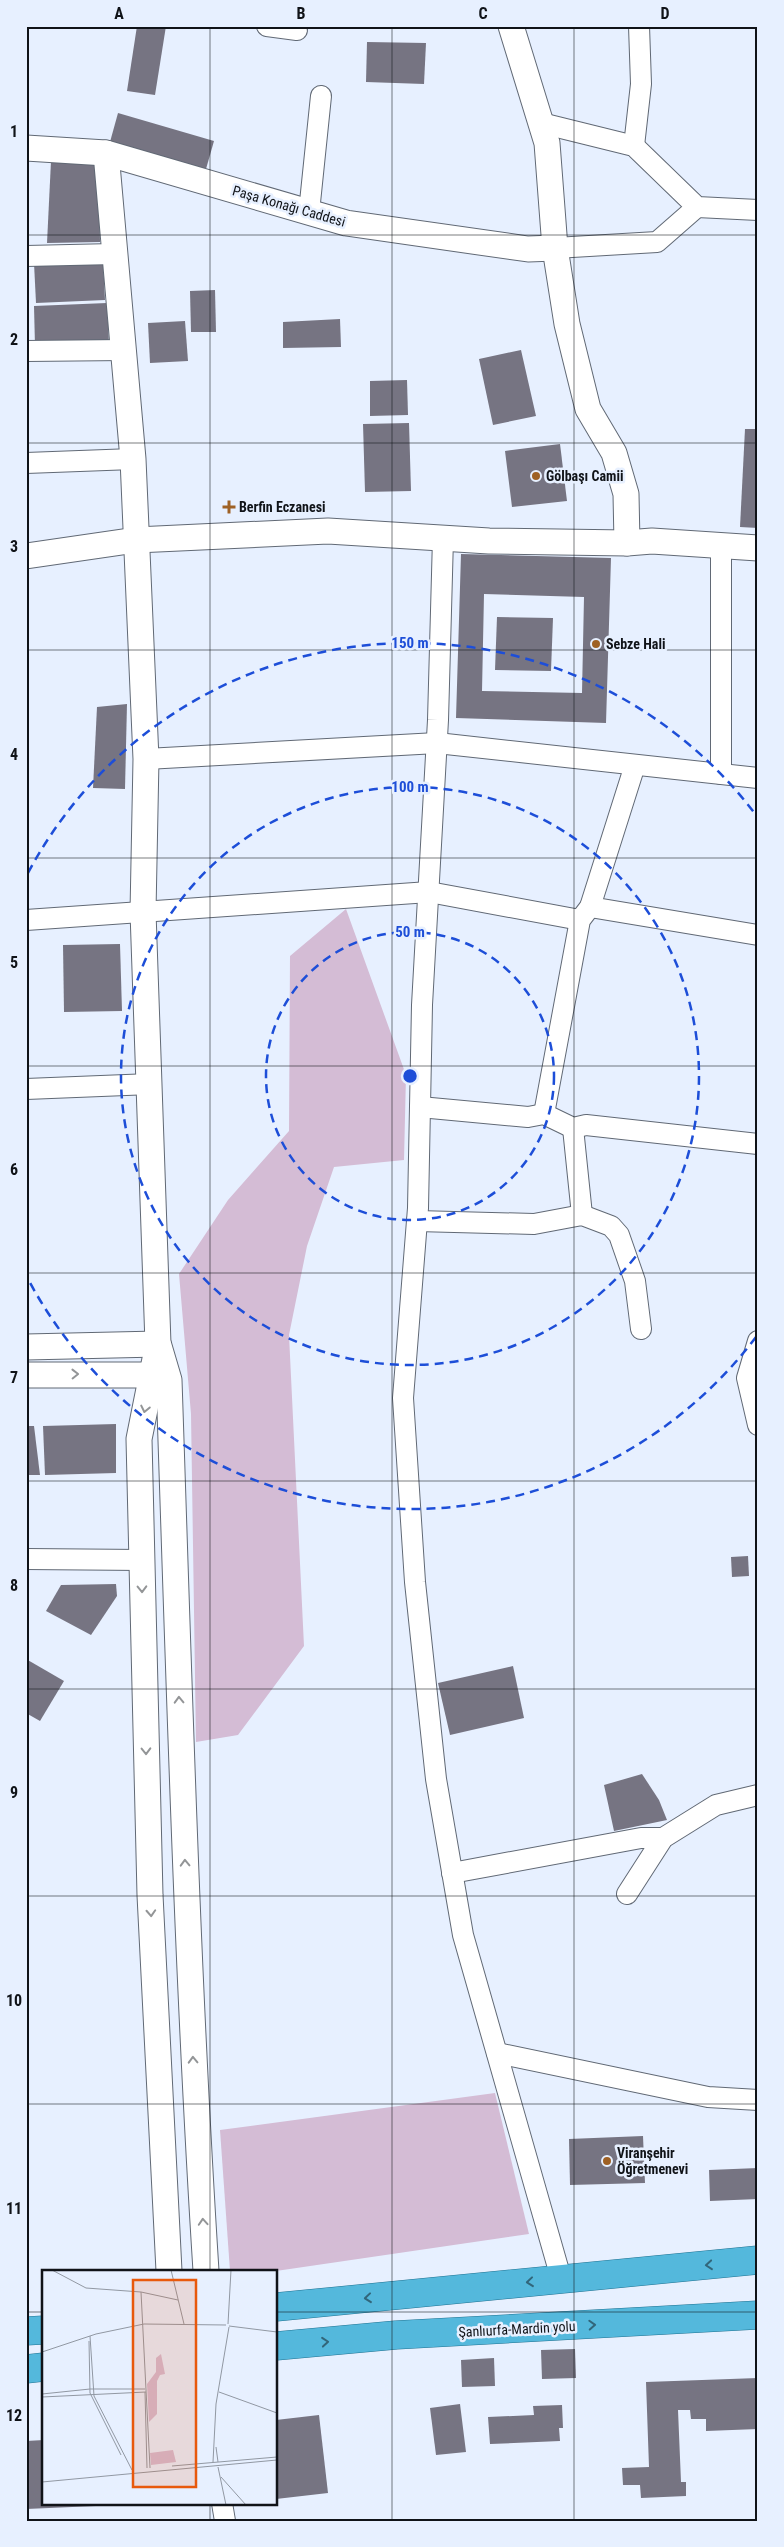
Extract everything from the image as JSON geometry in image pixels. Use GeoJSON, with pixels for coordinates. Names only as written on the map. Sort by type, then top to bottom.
{"type":"FeatureCollection","features":[{"type":"Feature","properties":{"kind":"highway"},"geometry":{"type":"LineString","coordinates":[[278,2307],[758,2260]]}},
{"type":"Feature","properties":{"kind":"highway","name":"Şanlıurfa-Mardin yolu"},"geometry":{"type":"LineString","coordinates":[[278,2346],[396,2336],[758,2315]]}},
{"type":"Feature","properties":{"kind":"highway"},"geometry":{"type":"LineString","coordinates":[[26,2331],[42,2330]]}},
{"type":"Feature","properties":{"kind":"highway"},"geometry":{"type":"LineString","coordinates":[[26,2369],[42,2367]]}},
{"type":"Feature","properties":{"kind":"street"},"geometry":{"type":"LineString","coordinates":[[267,26],[297,30]]}},
{"type":"Feature","properties":{"kind":"street"},"geometry":{"type":"LineString","coordinates":[[511,26],[547,144],[555,248],[567,324],[588,409],[614,453],[626,494],[628,544]]}},
{"type":"Feature","properties":{"kind":"street"},"geometry":{"type":"LineString","coordinates":[[634,146],[641,84],[639,26]]}},
{"type":"Feature","properties":{"kind":"street"},"geometry":{"type":"LineString","coordinates":[[309,212],[322,96]]}},
{"type":"Feature","properties":{"kind":"street"},"geometry":{"type":"LineString","coordinates":[[541,123],[634,146],[697,207],[758,211]]}},
{"type":"Feature","properties":{"kind":"street","name":"Paşa Konağı Caddesi"},"geometry":{"type":"LineString","coordinates":[[26,148],[106,153],[346,223],[528,249],[555,248]]}},
{"type":"Feature","properties":{"kind":"street"},"geometry":{"type":"LineString","coordinates":[[106,153],[114,254],[125,350],[133,458],[146,759],[143,912],[158,1344],[193,2068],[206,2270]]}},
{"type":"Feature","properties":{"kind":"street"},"geometry":{"type":"LineString","coordinates":[[555,248],[657,242],[697,207]]}},
{"type":"Feature","properties":{"kind":"street"},"geometry":{"type":"LineString","coordinates":[[26,256],[114,254]]}},
{"type":"Feature","properties":{"kind":"street"},"geometry":{"type":"LineString","coordinates":[[26,350],[125,350]]}},
{"type":"Feature","properties":{"kind":"street"},"geometry":{"type":"LineString","coordinates":[[26,463],[133,458]]}},
{"type":"Feature","properties":{"kind":"street"},"geometry":{"type":"LineString","coordinates":[[26,556],[136,540],[328,531],[443,538],[628,544],[652,541],[758,548]]}},
{"type":"Feature","properties":{"kind":"street"},"geometry":{"type":"LineString","coordinates":[[443,538],[437,744],[422,1005],[417,1221],[403,1398],[416,1592],[436,1779],[463,1935],[561,2278]]}},
{"type":"Feature","properties":{"kind":"street"},"geometry":{"type":"LineString","coordinates":[[721,546],[721,774]]}},
{"type":"Feature","properties":{"kind":"street"},"geometry":{"type":"LineString","coordinates":[[146,759],[437,744],[758,778]]}},
{"type":"Feature","properties":{"kind":"street"},"geometry":{"type":"LineString","coordinates":[[544,1114],[585,914],[635,765]]}},
{"type":"Feature","properties":{"kind":"street"},"geometry":{"type":"LineString","coordinates":[[26,920],[429,892],[585,914],[758,935]]}},
{"type":"Feature","properties":{"kind":"street"},"geometry":{"type":"LineString","coordinates":[[26,1089],[150,1084]]}},
{"type":"Feature","properties":{"kind":"street"},"geometry":{"type":"LineString","coordinates":[[420,1107],[528,1117],[544,1114],[573,1128],[586,1125],[758,1144]]}},
{"type":"Feature","properties":{"kind":"street"},"geometry":{"type":"LineString","coordinates":[[573,1128],[582,1215]]}},
{"type":"Feature","properties":{"kind":"street"},"geometry":{"type":"LineString","coordinates":[[417,1221],[534,1224],[582,1215],[610,1226],[619,1234],[635,1281],[641,1329]]}},
{"type":"Feature","properties":{"kind":"street"},"geometry":{"type":"LineString","coordinates":[[758,1341],[747,1378],[758,1425]]}},
{"type":"Feature","properties":{"kind":"street"},"geometry":{"type":"LineString","coordinates":[[26,1347],[158,1344]]}},
{"type":"Feature","properties":{"kind":"street"},"geometry":{"type":"LineString","coordinates":[[26,1375],[161,1377]]}},
{"type":"Feature","properties":{"kind":"street"},"geometry":{"type":"LineString","coordinates":[[161,1377],[139,1439],[150,1895],[169,2270]]}},
{"type":"Feature","properties":{"kind":"street"},"geometry":{"type":"LineString","coordinates":[[26,1559],[142,1560]]}},
{"type":"Feature","properties":{"kind":"street"},"geometry":{"type":"LineString","coordinates":[[628,1894],[663,1838],[716,1805],[758,1795]]}},
{"type":"Feature","properties":{"kind":"street"},"geometry":{"type":"LineString","coordinates":[[452,1873],[641,1838],[663,1838]]}},
{"type":"Feature","properties":{"kind":"street"},"geometry":{"type":"LineString","coordinates":[[497,2053],[708,2097],[758,2100]]}},
{"type":"Feature","properties":{"kind":"street"},"geometry":{"type":"LineString","coordinates":[[222,2504],[225,2521]]}},
{"type":"Feature","properties":{"kind":"shaded area"},"geometry":{"type":"Polygon","coordinates":[[[346,909],[406,1075],[404,1160],[334,1167],[307,1246],[289,1335],[304,1646],[238,1735],[196,1742],[191,1414],[179,1274],[228,1200],[289,1131],[290,956],[346,909]]]}},
{"type":"Feature","properties":{"kind":"shaded area"},"geometry":{"type":"Polygon","coordinates":[[[495,2093],[529,2234],[278,2271],[230,2270],[220,2130],[495,2093]]]}},
{"type":"Feature","properties":{"kind":"building"},"geometry":{"type":"Polygon","coordinates":[[[137,26],[166,26],[155,95],[127,91],[137,26]]]}},
{"type":"Feature","properties":{"kind":"building"},"geometry":{"type":"Polygon","coordinates":[[[367,42],[426,43],[424,84],[366,82],[367,42]]]}},
{"type":"Feature","properties":{"kind":"building"},"geometry":{"type":"Polygon","coordinates":[[[118,113],[214,141],[206,169],[110,142],[118,113]]]}},
{"type":"Feature","properties":{"kind":"building"},"geometry":{"type":"Polygon","coordinates":[[[51,161],[99,164],[100,242],[47,243],[51,161]]]}},
{"type":"Feature","properties":{"kind":"building"},"geometry":{"type":"Polygon","coordinates":[[[103,259],[105,300],[36,303],[34,263],[103,259]]]}},
{"type":"Feature","properties":{"kind":"building"},"geometry":{"type":"Polygon","coordinates":[[[215,290],[216,332],[191,332],[190,291],[215,290]]]}},
{"type":"Feature","properties":{"kind":"building"},"geometry":{"type":"Polygon","coordinates":[[[107,303],[109,344],[35,346],[34,306],[107,303]]]}},
{"type":"Feature","properties":{"kind":"building"},"geometry":{"type":"Polygon","coordinates":[[[340,319],[341,347],[283,348],[283,322],[340,319]]]}},
{"type":"Feature","properties":{"kind":"building"},"geometry":{"type":"Polygon","coordinates":[[[185,321],[188,361],[150,363],[148,323],[185,321]]]}},
{"type":"Feature","properties":{"kind":"building"},"geometry":{"type":"Polygon","coordinates":[[[521,350],[536,416],[493,425],[479,359],[521,350]]]}},
{"type":"Feature","properties":{"kind":"building"},"geometry":{"type":"Polygon","coordinates":[[[407,380],[408,415],[370,416],[370,381],[407,380]]]}},
{"type":"Feature","properties":{"kind":"building"},"geometry":{"type":"Polygon","coordinates":[[[409,423],[411,491],[365,492],[363,424],[409,423]]]}},
{"type":"Feature","properties":{"kind":"building"},"geometry":{"type":"Polygon","coordinates":[[[745,429],[758,429],[758,528],[740,527],[745,429]]]}},
{"type":"Feature","properties":{"kind":"building","name":"Gölbaşı Camii"},"geometry":{"type":"Polygon","coordinates":[[[560,444],[567,501],[512,507],[505,451],[560,444]]]}},
{"type":"Feature","properties":{"kind":"building","name":"Sebze Hali"},"geometry":{"type":"Polygon","coordinates":[[[461,554],[611,558],[606,723],[456,718],[461,554]],[[484,594],[482,691],[582,693],[584,597],[484,594]]]}},
{"type":"Feature","properties":{"kind":"building"},"geometry":{"type":"Polygon","coordinates":[[[497,617],[553,618],[551,671],[495,670],[497,617]]]}},
{"type":"Feature","properties":{"kind":"building"},"geometry":{"type":"Polygon","coordinates":[[[127,704],[125,789],[93,788],[97,707],[127,704]]]}},
{"type":"Feature","properties":{"kind":"building"},"geometry":{"type":"Polygon","coordinates":[[[120,944],[122,1011],[64,1012],[63,945],[120,944]]]}},
{"type":"Feature","properties":{"kind":"building"},"geometry":{"type":"Polygon","coordinates":[[[116,1424],[116,1473],[45,1475],[43,1426],[116,1424]]]}},
{"type":"Feature","properties":{"kind":"building"},"geometry":{"type":"Polygon","coordinates":[[[26,1426],[34,1426],[40,1475],[26,1475],[26,1426]]]}},
{"type":"Feature","properties":{"kind":"building"},"geometry":{"type":"Polygon","coordinates":[[[748,1556],[749,1576],[732,1577],[731,1557],[748,1556]]]}},
{"type":"Feature","properties":{"kind":"building"},"geometry":{"type":"Polygon","coordinates":[[[116,1584],[117,1596],[91,1635],[46,1611],[61,1585],[116,1584]]]}},
{"type":"Feature","properties":{"kind":"building"},"geometry":{"type":"Polygon","coordinates":[[[26,1659],[64,1681],[40,1721],[26,1713],[26,1659]]]}},
{"type":"Feature","properties":{"kind":"building"},"geometry":{"type":"Polygon","coordinates":[[[513,1666],[524,1718],[450,1735],[438,1683],[513,1666]]]}},
{"type":"Feature","properties":{"kind":"building"},"geometry":{"type":"Polygon","coordinates":[[[642,1774],[659,1800],[667,1820],[614,1831],[604,1785],[642,1774]]]}},
{"type":"Feature","properties":{"kind":"building","name":"Viranşehir Öğretmenevi"},"geometry":{"type":"Polygon","coordinates":[[[643,2136],[645,2183],[570,2185],[569,2139],[643,2136]]]}},
{"type":"Feature","properties":{"kind":"building"},"geometry":{"type":"Polygon","coordinates":[[[758,2168],[758,2199],[710,2201],[709,2170],[758,2168]]]}},
{"type":"Feature","properties":{"kind":"building"},"geometry":{"type":"Polygon","coordinates":[[[575,2349],[576,2378],[542,2379],[541,2350],[575,2349]]]}},
{"type":"Feature","properties":{"kind":"building"},"geometry":{"type":"Polygon","coordinates":[[[494,2358],[495,2386],[462,2387],[461,2360],[494,2358]]]}},
{"type":"Feature","properties":{"kind":"building"},"geometry":{"type":"Polygon","coordinates":[[[758,2378],[758,2429],[706,2431],[706,2419],[691,2419],[690,2410],[678,2410],[681,2482],[686,2482],[686,2496],[641,2498],[640,2485],[623,2485],[622,2468],[649,2467],[646,2382],[758,2378]]]}},
{"type":"Feature","properties":{"kind":"building"},"geometry":{"type":"Polygon","coordinates":[[[460,2404],[466,2452],[436,2455],[430,2408],[460,2404]]]}},
{"type":"Feature","properties":{"kind":"building"},"geometry":{"type":"Polygon","coordinates":[[[562,2405],[563,2428],[559,2428],[560,2441],[490,2444],[488,2417],[534,2415],[533,2406],[562,2405]]]}},
{"type":"Feature","properties":{"kind":"building"},"geometry":{"type":"Polygon","coordinates":[[[319,2415],[328,2493],[278,2499],[278,2420],[319,2415]]]}},
{"type":"Feature","properties":{"kind":"building"},"geometry":{"type":"Polygon","coordinates":[[[42,2440],[42,2504],[119,2505],[26,2509],[26,2441],[42,2440]]]}},
{"type":"Feature","properties":{"kind":"place","name":"Gölbaşı Camii"},"geometry":{"type":"Point","coordinates":[536,476]}},
{"type":"Feature","properties":{"kind":"place","name":"Berfin Eczanesi"},"geometry":{"type":"Point","coordinates":[229,507]}},
{"type":"Feature","properties":{"kind":"place","name":"Sebze Hali"},"geometry":{"type":"Point","coordinates":[596,644]}},
{"type":"Feature","properties":{"kind":"place","name":"Viranşehir Öğretmenevi"},"geometry":{"type":"Point","coordinates":[607,2161]}}]}
